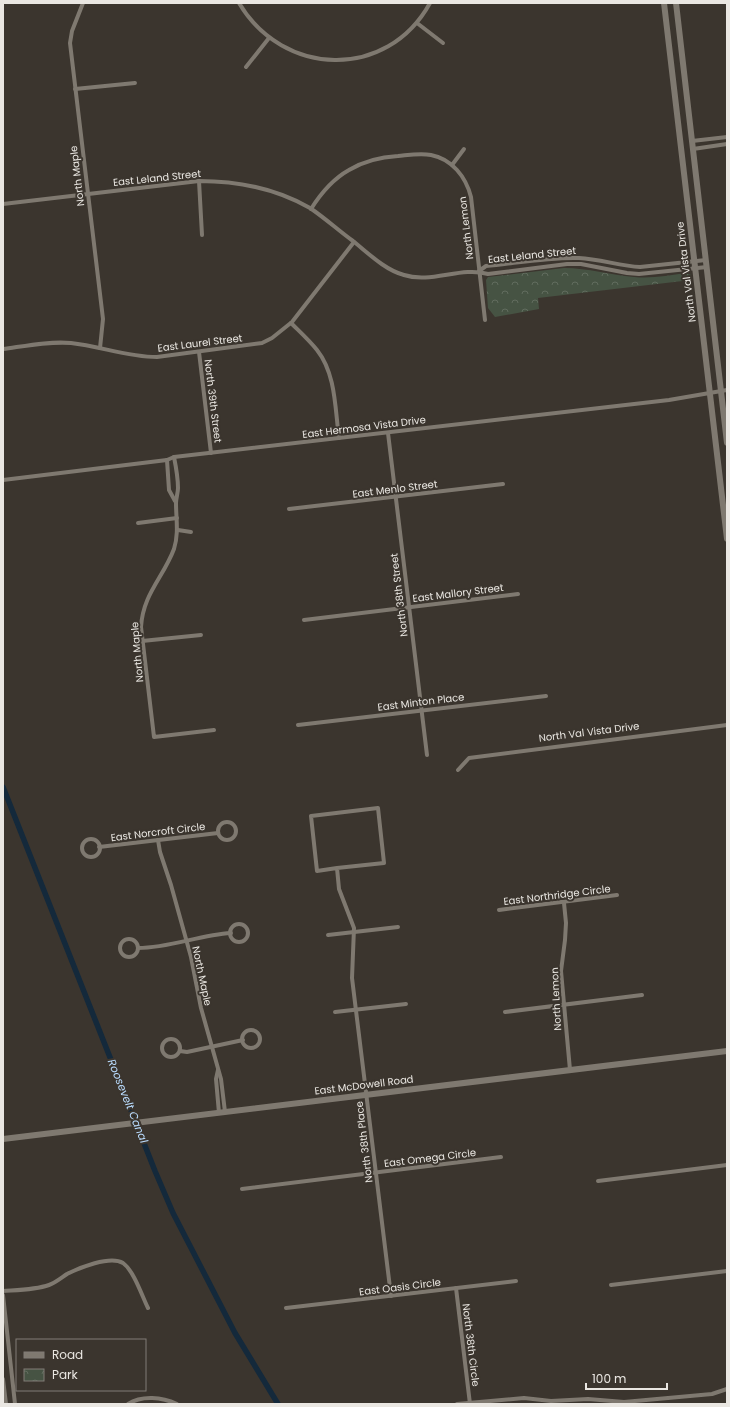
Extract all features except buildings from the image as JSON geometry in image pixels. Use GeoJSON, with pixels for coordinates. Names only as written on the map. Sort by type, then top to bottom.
{"type":"FeatureCollection","features":[{"type":"Feature","properties":{"kind":"main road","name":"North Val Vista Drive"},"geometry":{"type":"LineString","coordinates":[[664,3],[727,539]]}},
{"type":"Feature","properties":{"kind":"main road","name":"North Val Vista Drive"},"geometry":{"type":"LineString","coordinates":[[676,3],[692,149],[724,390],[727,443]]}},
{"type":"Feature","properties":{"kind":"main road","name":"East McDowell Road"},"geometry":{"type":"LineString","coordinates":[[3,1139],[727,1051]]}},
{"type":"Feature","properties":{"kind":"street","name":"North Maple"},"geometry":{"type":"LineString","coordinates":[[83,3],[72,31],[70,43],[103,319],[100,348]]}},
{"type":"Feature","properties":{"kind":"street"},"geometry":{"type":"LineString","coordinates":[[238,3],[249,19],[269,38],[287,49],[305,56],[329,60],[341,60],[366,56],[388,46],[403,36],[417,23],[430,3]]}},
{"type":"Feature","properties":{"kind":"street"},"geometry":{"type":"LineString","coordinates":[[417,23],[443,44]]}},
{"type":"Feature","properties":{"kind":"street"},"geometry":{"type":"LineString","coordinates":[[246,67],[269,38]]}},
{"type":"Feature","properties":{"kind":"street"},"geometry":{"type":"LineString","coordinates":[[75,89],[135,83]]}},
{"type":"Feature","properties":{"kind":"street"},"geometry":{"type":"LineString","coordinates":[[692,141],[727,138]]}},
{"type":"Feature","properties":{"kind":"street"},"geometry":{"type":"LineString","coordinates":[[713,139],[714,146]]}},
{"type":"Feature","properties":{"kind":"street"},"geometry":{"type":"LineString","coordinates":[[692,149],[727,144]]}},
{"type":"Feature","properties":{"kind":"street"},"geometry":{"type":"LineString","coordinates":[[311,209],[322,192],[347,171],[360,164],[375,159],[423,154],[440,158],[452,165],[464,149]]}},
{"type":"Feature","properties":{"kind":"street","name":"North Lemon"},"geometry":{"type":"LineString","coordinates":[[452,165],[464,178],[471,197],[485,320]]}},
{"type":"Feature","properties":{"kind":"street"},"geometry":{"type":"LineString","coordinates":[[199,181],[202,235]]}},
{"type":"Feature","properties":{"kind":"street","name":"East Leland Street"},"geometry":{"type":"LineString","coordinates":[[3,204],[199,181],[225,181],[271,191],[295,200],[311,209],[383,264],[403,275],[412,277],[429,277],[479,271],[488,274],[567,264],[581,264],[639,274],[707,267]]}},
{"type":"Feature","properties":{"kind":"street","name":"East Laurel Street"},"geometry":{"type":"LineString","coordinates":[[3,349],[71,343],[140,357],[157,357],[262,343],[272,338],[291,323],[354,242]]}},
{"type":"Feature","properties":{"kind":"street","name":"East Leland Street"},"geometry":{"type":"LineString","coordinates":[[479,271],[486,266],[566,258],[596,260],[631,266],[650,266],[706,260]]}},
{"type":"Feature","properties":{"kind":"street"},"geometry":{"type":"LineString","coordinates":[[291,323],[318,350],[325,362],[333,387],[339,438]]}},
{"type":"Feature","properties":{"kind":"street","name":"North 39th Street"},"geometry":{"type":"LineString","coordinates":[[199,352],[211,453]]}},
{"type":"Feature","properties":{"kind":"street","name":"East Hermosa Vista Drive"},"geometry":{"type":"LineString","coordinates":[[3,480],[167,460],[174,457],[669,400],[724,390]]}},
{"type":"Feature","properties":{"kind":"street","name":"North 38th Street"},"geometry":{"type":"LineString","coordinates":[[388,433],[427,755]]}},
{"type":"Feature","properties":{"kind":"street","name":"North Maple"},"geometry":{"type":"LineString","coordinates":[[174,457],[178,488],[176,501],[178,530],[174,548],[168,562],[148,597],[141,617],[142,641],[154,737],[214,730]]}},
{"type":"Feature","properties":{"kind":"street","name":"North Maple"},"geometry":{"type":"LineString","coordinates":[[167,460],[169,490],[176,501]]}},
{"type":"Feature","properties":{"kind":"street","name":"East Menlo Street"},"geometry":{"type":"LineString","coordinates":[[289,510],[503,484]]}},
{"type":"Feature","properties":{"kind":"street"},"geometry":{"type":"LineString","coordinates":[[138,523],[177,518]]}},
{"type":"Feature","properties":{"kind":"street"},"geometry":{"type":"LineString","coordinates":[[178,530],[191,532]]}},
{"type":"Feature","properties":{"kind":"street","name":"East Mallory Street"},"geometry":{"type":"LineString","coordinates":[[304,620],[518,594]]}},
{"type":"Feature","properties":{"kind":"street"},"geometry":{"type":"LineString","coordinates":[[142,641],[201,635]]}},
{"type":"Feature","properties":{"kind":"street","name":"East Minton Place"},"geometry":{"type":"LineString","coordinates":[[298,725],[546,696]]}},
{"type":"Feature","properties":{"kind":"street","name":"North Val Vista Drive"},"geometry":{"type":"LineString","coordinates":[[458,770],[469,758],[727,725]]}},
{"type":"Feature","properties":{"kind":"street"},"geometry":{"type":"LineString","coordinates":[[378,808],[384,863],[337,868],[317,870],[312,816],[378,808]]}},
{"type":"Feature","properties":{"kind":"street","name":"East Norcroft Circle"},"geometry":{"type":"LineString","coordinates":[[226,823],[232,824],[235,829],[235,835],[228,840],[220,838],[218,832],[219,827],[226,823]]}},
{"type":"Feature","properties":{"kind":"street","name":"East Norcroft Circle"},"geometry":{"type":"LineString","coordinates":[[99,847],[218,832]]}},
{"type":"Feature","properties":{"kind":"street","name":"East Norcroft Circle"},"geometry":{"type":"LineString","coordinates":[[90,840],[96,841],[99,847],[98,854],[92,857],[85,855],[82,850],[85,842],[90,840]]}},
{"type":"Feature","properties":{"kind":"street","name":"North Maple"},"geometry":{"type":"LineString","coordinates":[[158,840],[160,852],[171,885],[194,969],[201,1008],[221,1079],[222,1112]]}},
{"type":"Feature","properties":{"kind":"street","name":"North 38th Place"},"geometry":{"type":"LineString","coordinates":[[337,868],[339,889],[354,928],[352,978],[391,1296]]}},
{"type":"Feature","properties":{"kind":"street","name":"East Northridge Circle"},"geometry":{"type":"LineString","coordinates":[[499,910],[564,903],[617,895]]}},
{"type":"Feature","properties":{"kind":"street","name":"North Lemon"},"geometry":{"type":"LineString","coordinates":[[564,903],[566,923],[561,971],[570,1070]]}},
{"type":"Feature","properties":{"kind":"street"},"geometry":{"type":"LineString","coordinates":[[239,924],[244,926],[248,931],[244,941],[238,942],[233,939],[231,933],[233,927],[239,924]]}},
{"type":"Feature","properties":{"kind":"street"},"geometry":{"type":"LineString","coordinates":[[328,935],[398,927]]}},
{"type":"Feature","properties":{"kind":"street"},"geometry":{"type":"LineString","coordinates":[[138,948],[162,946],[212,935],[231,933]]}},
{"type":"Feature","properties":{"kind":"street"},"geometry":{"type":"LineString","coordinates":[[129,940],[134,941],[138,948],[136,954],[131,957],[125,956],[120,950],[123,942],[129,940]]}},
{"type":"Feature","properties":{"kind":"street"},"geometry":{"type":"LineString","coordinates":[[505,1012],[642,994]]}},
{"type":"Feature","properties":{"kind":"street"},"geometry":{"type":"LineString","coordinates":[[335,1012],[406,1004]]}},
{"type":"Feature","properties":{"kind":"street"},"geometry":{"type":"LineString","coordinates":[[251,1030],[257,1032],[260,1036],[260,1042],[253,1047],[248,1047],[243,1040],[246,1032],[251,1030]]}},
{"type":"Feature","properties":{"kind":"street"},"geometry":{"type":"LineString","coordinates":[[180,1051],[179,1043],[174,1040],[168,1040],[164,1044],[164,1052],[168,1056],[173,1057],[180,1051],[188,1052],[243,1040]]}},
{"type":"Feature","properties":{"kind":"street","name":"East Omega Circle"},"geometry":{"type":"LineString","coordinates":[[242,1189],[501,1158]]}},
{"type":"Feature","properties":{"kind":"street"},"geometry":{"type":"LineString","coordinates":[[598,1181],[727,1165]]}},
{"type":"Feature","properties":{"kind":"street"},"geometry":{"type":"LineString","coordinates":[[3,1291],[49,1285],[69,1274],[93,1264],[110,1261],[122,1263],[132,1273],[148,1308]]}},
{"type":"Feature","properties":{"kind":"street"},"geometry":{"type":"LineString","coordinates":[[611,1285],[727,1271]]}},
{"type":"Feature","properties":{"kind":"street","name":"East Oasis Circle"},"geometry":{"type":"LineString","coordinates":[[286,1308],[516,1281]]}},
{"type":"Feature","properties":{"kind":"street","name":"North 38th Circle"},"geometry":{"type":"LineString","coordinates":[[456,1288],[470,1403]]}},
{"type":"Feature","properties":{"kind":"street"},"geometry":{"type":"LineString","coordinates":[[3,1296],[15,1404]]}},
{"type":"Feature","properties":{"kind":"street"},"geometry":{"type":"LineString","coordinates":[[3,1379],[6,1404]]}},
{"type":"Feature","properties":{"kind":"street"},"geometry":{"type":"LineString","coordinates":[[4,1389],[13,1387]]}},
{"type":"Feature","properties":{"kind":"street"},"geometry":{"type":"LineString","coordinates":[[457,1404],[524,1398],[551,1401],[588,1399],[624,1403],[705,1395],[727,1389]]}},
{"type":"Feature","properties":{"kind":"street"},"geometry":{"type":"LineString","coordinates":[[128,1404],[142,1399],[152,1398],[177,1404]]}},
{"type":"Feature","properties":{"kind":"green space"},"geometry":{"type":"Polygon","coordinates":[[[564,268],[647,278],[686,273],[691,275],[691,280],[538,298],[539,309],[495,317],[488,308],[486,280],[488,277],[564,268]]]}},
{"type":"Feature","properties":{"kind":"waterway","name":"Roosevelt Canal"},"geometry":{"type":"LineString","coordinates":[[3,787],[173,1213],[235,1333],[278,1404]]}}]}
